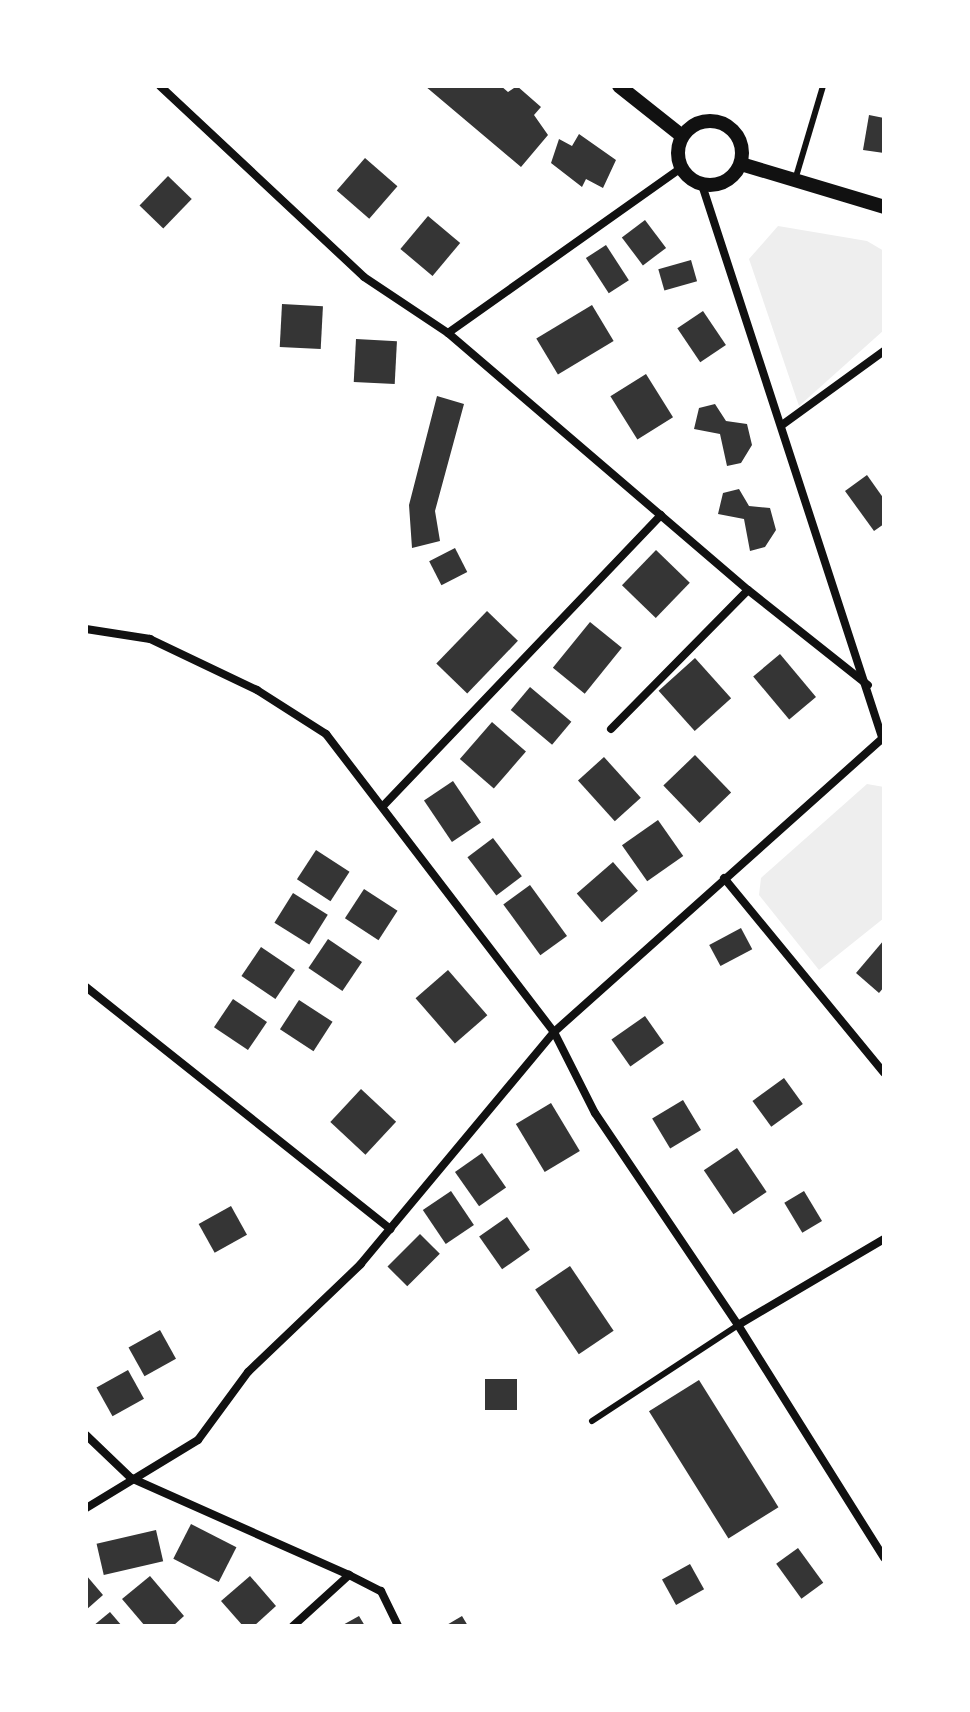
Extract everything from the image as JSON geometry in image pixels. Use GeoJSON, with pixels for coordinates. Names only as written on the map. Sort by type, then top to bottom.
{"type":"FeatureCollection","features":[{"type":"Feature","properties":{"kind":"street"},"geometry":{"type":"LineString","coordinates":[[160,86],[364,277],[448,333],[748,590],[868,685]]}},
{"type":"Feature","properties":{"kind":"street"},"geometry":{"type":"LineString","coordinates":[[619,86],[682,136]]}},
{"type":"Feature","properties":{"kind":"street"},"geometry":{"type":"LineString","coordinates":[[682,136],[708,121],[724,124],[736,134],[741,164]]}},
{"type":"Feature","properties":{"kind":"street"},"geometry":{"type":"LineString","coordinates":[[681,168],[682,136]]}},
{"type":"Feature","properties":{"kind":"street"},"geometry":{"type":"LineString","coordinates":[[741,164],[884,207]]}},
{"type":"Feature","properties":{"kind":"street"},"geometry":{"type":"LineString","coordinates":[[702,185],[725,181],[741,164]]}},
{"type":"Feature","properties":{"kind":"street"},"geometry":{"type":"LineString","coordinates":[[448,333],[681,168]]}},
{"type":"Feature","properties":{"kind":"street"},"geometry":{"type":"LineString","coordinates":[[86,1508],[198,1440],[248,1372],[361,1264],[554,1032],[883,739],[868,685],[702,185],[681,168]]}},
{"type":"Feature","properties":{"kind":"street"},"geometry":{"type":"LineString","coordinates":[[782,425],[884,351]]}},
{"type":"Feature","properties":{"kind":"street"},"geometry":{"type":"LineString","coordinates":[[384,805],[661,515]]}},
{"type":"Feature","properties":{"kind":"street"},"geometry":{"type":"LineString","coordinates":[[611,729],[748,590]]}},
{"type":"Feature","properties":{"kind":"street"},"geometry":{"type":"LineString","coordinates":[[86,629],[150,639],[257,690],[326,734],[384,805],[554,1032],[595,1113],[738,1325],[884,1558]]}},
{"type":"Feature","properties":{"kind":"street"},"geometry":{"type":"LineString","coordinates":[[724,878],[884,1073]]}},
{"type":"Feature","properties":{"kind":"street"},"geometry":{"type":"LineString","coordinates":[[86,987],[390,1229]]}},
{"type":"Feature","properties":{"kind":"street"},"geometry":{"type":"LineString","coordinates":[[738,1325],[884,1239]]}},
{"type":"Feature","properties":{"kind":"street"},"geometry":{"type":"LineString","coordinates":[[86,1435],[131,1478],[381,1591],[398,1626]]}},
{"type":"Feature","properties":{"kind":"street"},"geometry":{"type":"LineString","coordinates":[[293,1626],[349,1575]]}},
{"type":"Feature","properties":{"kind":"lane"},"geometry":{"type":"LineString","coordinates":[[795,180],[823,86]]}},
{"type":"Feature","properties":{"kind":"lane"},"geometry":{"type":"LineString","coordinates":[[592,1421],[738,1325]]}},
{"type":"Feature","properties":{"kind":"shaded area"},"geometry":{"type":"Polygon","coordinates":[[[778,226],[867,241],[884,251],[884,330],[799,406],[749,259],[778,226]]]}},
{"type":"Feature","properties":{"kind":"shaded area"},"geometry":{"type":"Polygon","coordinates":[[[867,784],[884,787],[884,918],[819,970],[759,895],[761,878],[867,784]]]}},
{"type":"Feature","properties":{"kind":"building"},"geometry":{"type":"Polygon","coordinates":[[[425,86],[501,86],[508,92],[517,86],[541,107],[534,115],[548,135],[521,167],[425,86]]]}},
{"type":"Feature","properties":{"kind":"building"},"geometry":{"type":"Polygon","coordinates":[[[869,115],[884,118],[884,153],[863,150],[869,115]]]}},
{"type":"Feature","properties":{"kind":"building"},"geometry":{"type":"Polygon","coordinates":[[[579,134],[616,160],[603,188],[586,179],[582,187],[551,163],[559,139],[572,146],[579,134]]]}},
{"type":"Feature","properties":{"kind":"building"},"geometry":{"type":"Polygon","coordinates":[[[365,158],[397,186],[369,219],[337,190],[365,158]]]}},
{"type":"Feature","properties":{"kind":"building"},"geometry":{"type":"Polygon","coordinates":[[[168,176],[192,199],[163,228],[140,205],[168,176]]]}},
{"type":"Feature","properties":{"kind":"building"},"geometry":{"type":"Polygon","coordinates":[[[428,216],[460,243],[433,276],[400,249],[428,216]]]}},
{"type":"Feature","properties":{"kind":"building"},"geometry":{"type":"Polygon","coordinates":[[[645,220],[666,248],[643,265],[622,237],[645,220]]]}},
{"type":"Feature","properties":{"kind":"building"},"geometry":{"type":"Polygon","coordinates":[[[606,245],[629,280],[609,293],[586,258],[606,245]]]}},
{"type":"Feature","properties":{"kind":"building"},"geometry":{"type":"Polygon","coordinates":[[[691,260],[697,281],[664,291],[658,269],[691,260]]]}},
{"type":"Feature","properties":{"kind":"building"},"geometry":{"type":"Polygon","coordinates":[[[282,304],[323,306],[321,349],[280,347],[282,304]]]}},
{"type":"Feature","properties":{"kind":"building"},"geometry":{"type":"Polygon","coordinates":[[[592,305],[614,341],[558,374],[536,338],[592,305]]]}},
{"type":"Feature","properties":{"kind":"building"},"geometry":{"type":"Polygon","coordinates":[[[703,311],[726,345],[700,362],[677,328],[703,311]]]}},
{"type":"Feature","properties":{"kind":"building"},"geometry":{"type":"Polygon","coordinates":[[[356,339],[397,341],[395,384],[354,382],[356,339]]]}},
{"type":"Feature","properties":{"kind":"building"},"geometry":{"type":"Polygon","coordinates":[[[646,374],[673,417],[637,440],[610,396],[646,374]]]}},
{"type":"Feature","properties":{"kind":"building"},"geometry":{"type":"Polygon","coordinates":[[[437,396],[464,404],[435,511],[440,541],[412,548],[409,505],[437,396]]]}},
{"type":"Feature","properties":{"kind":"building"},"geometry":{"type":"Polygon","coordinates":[[[715,404],[726,421],[747,424],[752,445],[741,463],[727,466],[720,434],[694,429],[699,408],[715,404]]]}},
{"type":"Feature","properties":{"kind":"building"},"geometry":{"type":"Polygon","coordinates":[[[867,475],[884,499],[884,524],[874,531],[845,491],[867,475]]]}},
{"type":"Feature","properties":{"kind":"building"},"geometry":{"type":"Polygon","coordinates":[[[739,489],[749,506],[770,508],[776,530],[765,547],[750,551],[744,519],[718,514],[723,493],[739,489]]]}},
{"type":"Feature","properties":{"kind":"building"},"geometry":{"type":"Polygon","coordinates":[[[455,548],[467,572],[441,585],[429,561],[455,548]]]}},
{"type":"Feature","properties":{"kind":"building"},"geometry":{"type":"Polygon","coordinates":[[[656,550],[690,583],[656,618],[622,585],[656,550]]]}},
{"type":"Feature","properties":{"kind":"building"},"geometry":{"type":"Polygon","coordinates":[[[487,611],[518,641],[467,693],[436,664],[487,611]]]}},
{"type":"Feature","properties":{"kind":"building"},"geometry":{"type":"Polygon","coordinates":[[[590,622],[622,648],[585,694],[553,668],[590,622]]]}},
{"type":"Feature","properties":{"kind":"building"},"geometry":{"type":"Polygon","coordinates":[[[780,654],[816,697],[789,719],[753,676],[780,654]]]}},
{"type":"Feature","properties":{"kind":"building"},"geometry":{"type":"Polygon","coordinates":[[[695,658],[731,698],[695,731],[659,691],[695,658]]]}},
{"type":"Feature","properties":{"kind":"building"},"geometry":{"type":"Polygon","coordinates":[[[530,687],[571,722],[552,745],[511,710],[530,687]]]}},
{"type":"Feature","properties":{"kind":"building"},"geometry":{"type":"Polygon","coordinates":[[[492,722],[526,752],[494,789],[460,759],[492,722]]]}},
{"type":"Feature","properties":{"kind":"building"},"geometry":{"type":"Polygon","coordinates":[[[695,755],[731,792],[699,823],[663,786],[695,755]]]}},
{"type":"Feature","properties":{"kind":"building"},"geometry":{"type":"Polygon","coordinates":[[[604,757],[641,798],[615,821],[578,780],[604,757]]]}},
{"type":"Feature","properties":{"kind":"building"},"geometry":{"type":"Polygon","coordinates":[[[453,781],[481,822],[452,842],[424,801],[453,781]]]}},
{"type":"Feature","properties":{"kind":"building"},"geometry":{"type":"Polygon","coordinates":[[[658,820],[683,856],[647,881],[622,845],[658,820]]]}},
{"type":"Feature","properties":{"kind":"building"},"geometry":{"type":"Polygon","coordinates":[[[493,838],[522,876],[496,896],[467,857],[493,838]]]}},
{"type":"Feature","properties":{"kind":"building"},"geometry":{"type":"Polygon","coordinates":[[[316,850],[350,872],[330,901],[297,879],[316,850]]]}},
{"type":"Feature","properties":{"kind":"building"},"geometry":{"type":"Polygon","coordinates":[[[613,862],[638,891],[602,922],[577,893],[613,862]]]}},
{"type":"Feature","properties":{"kind":"building"},"geometry":{"type":"Polygon","coordinates":[[[530,885],[567,936],[540,955],[503,904],[530,885]]]}},
{"type":"Feature","properties":{"kind":"building"},"geometry":{"type":"Polygon","coordinates":[[[364,889],[398,911],[378,940],[345,918],[364,889]]]}},
{"type":"Feature","properties":{"kind":"building"},"geometry":{"type":"Polygon","coordinates":[[[293,893],[328,915],[309,944],[274,923],[293,893]]]}},
{"type":"Feature","properties":{"kind":"building"},"geometry":{"type":"Polygon","coordinates":[[[741,928],[752,949],[720,966],[709,945],[741,928]]]}},
{"type":"Feature","properties":{"kind":"building"},"geometry":{"type":"Polygon","coordinates":[[[328,939],[362,962],[342,991],[308,968],[328,939]]]}},
{"type":"Feature","properties":{"kind":"building"},"geometry":{"type":"Polygon","coordinates":[[[884,940],[884,987],[879,993],[856,973],[884,940]]]}},
{"type":"Feature","properties":{"kind":"building"},"geometry":{"type":"Polygon","coordinates":[[[261,947],[295,970],[275,999],[241,976],[261,947]]]}},
{"type":"Feature","properties":{"kind":"building"},"geometry":{"type":"Polygon","coordinates":[[[448,970],[487,1015],[455,1043],[416,998],[448,970]]]}},
{"type":"Feature","properties":{"kind":"building"},"geometry":{"type":"Polygon","coordinates":[[[233,999],[267,1022],[248,1050],[214,1027],[233,999]]]}},
{"type":"Feature","properties":{"kind":"building"},"geometry":{"type":"Polygon","coordinates":[[[299,1000],[333,1022],[313,1051],[280,1029],[299,1000]]]}},
{"type":"Feature","properties":{"kind":"building"},"geometry":{"type":"Polygon","coordinates":[[[645,1016],[664,1043],[630,1067],[611,1040],[645,1016]]]}},
{"type":"Feature","properties":{"kind":"building"},"geometry":{"type":"Polygon","coordinates":[[[784,1078],[803,1104],[771,1127],[752,1101],[784,1078]]]}},
{"type":"Feature","properties":{"kind":"building"},"geometry":{"type":"Polygon","coordinates":[[[361,1089],[396,1122],[365,1155],[330,1122],[361,1089]]]}},
{"type":"Feature","properties":{"kind":"building"},"geometry":{"type":"Polygon","coordinates":[[[683,1100],[701,1130],[670,1149],[652,1119],[683,1100]]]}},
{"type":"Feature","properties":{"kind":"building"},"geometry":{"type":"Polygon","coordinates":[[[551,1103],[580,1151],[545,1172],[516,1124],[551,1103]]]}},
{"type":"Feature","properties":{"kind":"building"},"geometry":{"type":"Polygon","coordinates":[[[737,1148],[767,1192],[733,1214],[704,1170],[737,1148]]]}},
{"type":"Feature","properties":{"kind":"building"},"geometry":{"type":"Polygon","coordinates":[[[482,1153],[506,1187],[479,1206],[455,1172],[482,1153]]]}},
{"type":"Feature","properties":{"kind":"building"},"geometry":{"type":"Polygon","coordinates":[[[451,1191],[474,1225],[446,1244],[423,1210],[451,1191]]]}},
{"type":"Feature","properties":{"kind":"building"},"geometry":{"type":"Polygon","coordinates":[[[804,1191],[822,1221],[802,1233],[784,1203],[804,1191]]]}},
{"type":"Feature","properties":{"kind":"building"},"geometry":{"type":"Polygon","coordinates":[[[231,1206],[247,1235],[215,1253],[199,1224],[231,1206]]]}},
{"type":"Feature","properties":{"kind":"building"},"geometry":{"type":"Polygon","coordinates":[[[507,1217],[530,1250],[502,1269],[479,1237],[507,1217]]]}},
{"type":"Feature","properties":{"kind":"building"},"geometry":{"type":"Polygon","coordinates":[[[420,1234],[440,1254],[407,1286],[387,1267],[420,1234]]]}},
{"type":"Feature","properties":{"kind":"building"},"geometry":{"type":"Polygon","coordinates":[[[570,1266],[614,1331],[579,1354],[535,1289],[570,1266]]]}},
{"type":"Feature","properties":{"kind":"building"},"geometry":{"type":"Polygon","coordinates":[[[160,1330],[176,1359],[145,1376],[129,1347],[160,1330]]]}},
{"type":"Feature","properties":{"kind":"building"},"geometry":{"type":"Polygon","coordinates":[[[128,1370],[144,1399],[113,1416],[97,1387],[128,1370]]]}},
{"type":"Feature","properties":{"kind":"building"},"geometry":{"type":"Polygon","coordinates":[[[485,1379],[517,1379],[517,1410],[485,1410],[485,1379]]]}},
{"type":"Feature","properties":{"kind":"building"},"geometry":{"type":"Polygon","coordinates":[[[699,1380],[778,1507],[728,1538],[649,1411],[699,1380]]]}},
{"type":"Feature","properties":{"kind":"building"},"geometry":{"type":"Polygon","coordinates":[[[191,1524],[236,1547],[219,1582],[173,1559],[191,1524]]]}},
{"type":"Feature","properties":{"kind":"building"},"geometry":{"type":"Polygon","coordinates":[[[156,1530],[163,1561],[104,1575],[97,1544],[156,1530]]]}},
{"type":"Feature","properties":{"kind":"building"},"geometry":{"type":"Polygon","coordinates":[[[798,1548],[823,1583],[801,1599],[776,1564],[798,1548]]]}},
{"type":"Feature","properties":{"kind":"building"},"geometry":{"type":"Polygon","coordinates":[[[690,1564],[704,1589],[676,1605],[662,1580],[690,1564]]]}},
{"type":"Feature","properties":{"kind":"building"},"geometry":{"type":"Polygon","coordinates":[[[86,1575],[103,1595],[86,1610],[86,1575]]]}},
{"type":"Feature","properties":{"kind":"building"},"geometry":{"type":"Polygon","coordinates":[[[150,1576],[184,1616],[173,1626],[145,1626],[122,1599],[150,1576]]]}},
{"type":"Feature","properties":{"kind":"building"},"geometry":{"type":"Polygon","coordinates":[[[250,1576],[276,1606],[254,1626],[243,1626],[221,1601],[250,1576]]]}},
{"type":"Feature","properties":{"kind":"building"},"geometry":{"type":"Polygon","coordinates":[[[110,1612],[122,1626],[93,1626],[110,1612]]]}},
{"type":"Feature","properties":{"kind":"building"},"geometry":{"type":"Polygon","coordinates":[[[359,1616],[365,1626],[341,1626],[359,1616]]]}},
{"type":"Feature","properties":{"kind":"building"},"geometry":{"type":"Polygon","coordinates":[[[462,1616],[468,1626],[445,1626],[462,1616]]]}}]}
